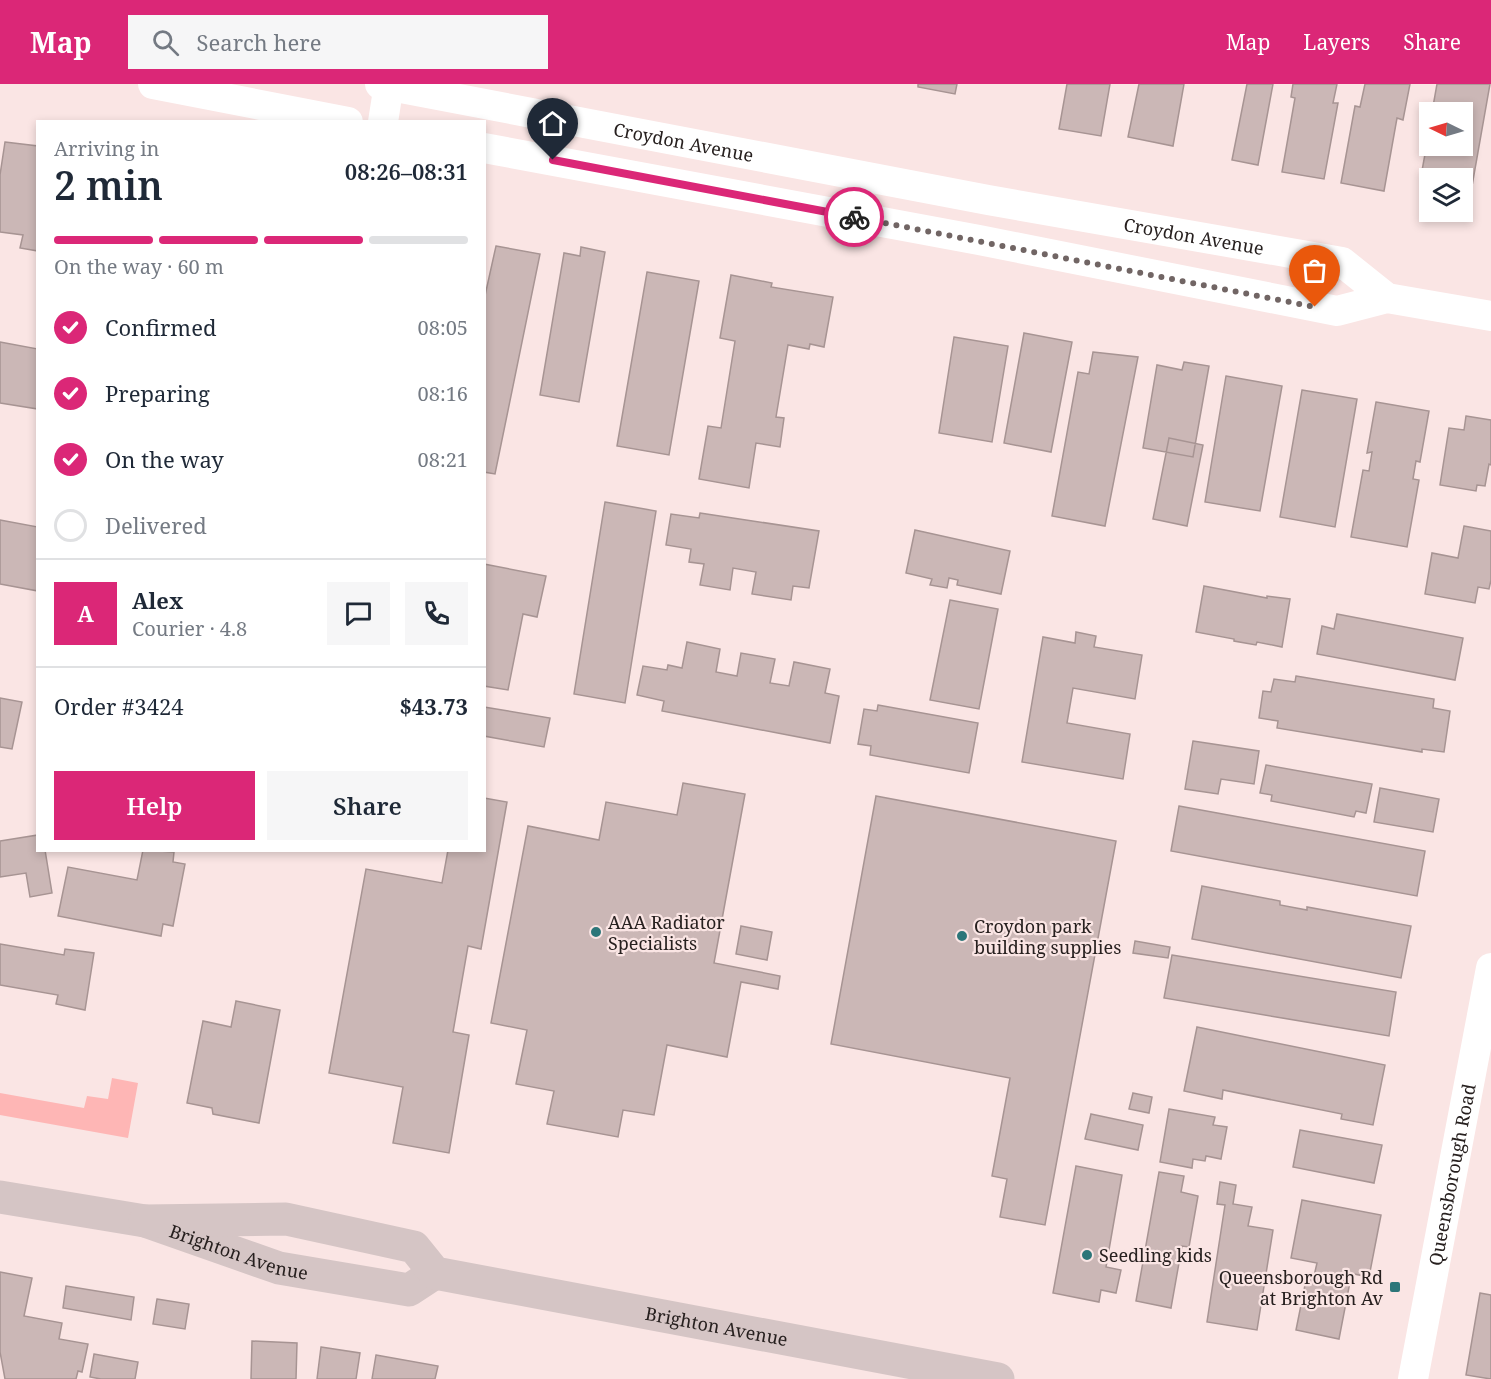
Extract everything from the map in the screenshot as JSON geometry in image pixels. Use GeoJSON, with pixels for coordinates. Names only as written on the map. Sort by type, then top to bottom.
{"type":"FeatureCollection","features":[{"type":"Feature","properties":{"kind":"main road","name":"Brighton Avenue"},"geometry":{"type":"LineString","coordinates":[[0,1197],[146,1221],[279,1268],[409,1290],[435,1273]]}},
{"type":"Feature","properties":{"kind":"main road","name":"Brighton Avenue"},"geometry":{"type":"LineString","coordinates":[[146,1221],[286,1219],[414,1247],[435,1273],[998,1379]]}},
{"type":"Feature","properties":{"kind":"street"},"geometry":{"type":"LineString","coordinates":[[153,84],[338,120]]}},
{"type":"Feature","properties":{"kind":"street"},"geometry":{"type":"LineString","coordinates":[[383,120],[386,85]]}},
{"type":"Feature","properties":{"kind":"street","name":"Croydon Avenue"},"geometry":{"type":"LineString","coordinates":[[386,85],[988,200],[1342,262],[1388,298]]}},
{"type":"Feature","properties":{"kind":"street","name":"Croydon Avenue"},"geometry":{"type":"LineString","coordinates":[[486,148],[979,240],[1337,311],[1388,298],[1491,316]]}},
{"type":"Feature","properties":{"kind":"street"},"geometry":{"type":"LineString","coordinates":[[979,240],[988,200]]}},
{"type":"Feature","properties":{"kind":"street","name":"Queensborough Road"},"geometry":{"type":"LineString","coordinates":[[1413,1379],[1491,968]]}},
{"type":"Feature","properties":{"kind":"shaded area"},"geometry":{"type":"Polygon","coordinates":[[[112,1078],[138,1083],[128,1138],[0,1115],[0,1093],[84,1108],[87,1096],[108,1099],[112,1078]]]}},
{"type":"Feature","properties":{"kind":"building"},"geometry":{"type":"Polygon","coordinates":[[[918,84],[957,84],[955,94],[918,87],[918,84]]]}},
{"type":"Feature","properties":{"kind":"building"},"geometry":{"type":"Polygon","coordinates":[[[1067,84],[1110,84],[1101,136],[1059,129],[1067,84]]]}},
{"type":"Feature","properties":{"kind":"building"},"geometry":{"type":"Polygon","coordinates":[[[1139,84],[1184,84],[1173,146],[1128,137],[1139,84]]]}},
{"type":"Feature","properties":{"kind":"building"},"geometry":{"type":"Polygon","coordinates":[[[1247,84],[1273,84],[1258,165],[1232,160],[1247,84]]]}},
{"type":"Feature","properties":{"kind":"building"},"geometry":{"type":"Polygon","coordinates":[[[1293,84],[1337,84],[1333,103],[1338,103],[1324,179],[1282,172],[1295,98],[1291,97],[1293,84]]]}},
{"type":"Feature","properties":{"kind":"building"},"geometry":{"type":"Polygon","coordinates":[[[1365,84],[1410,84],[1403,120],[1397,118],[1384,191],[1341,183],[1355,106],[1360,107],[1365,84]]]}},
{"type":"Feature","properties":{"kind":"building"},"geometry":{"type":"Polygon","coordinates":[[[1437,84],[1490,84],[1473,180],[1473,168],[1422,168],[1425,156],[1473,156],[1473,102],[1434,102],[1437,84]]]}},
{"type":"Feature","properties":{"kind":"building"},"geometry":{"type":"Polygon","coordinates":[[[5,142],[36,146],[36,251],[20,248],[23,235],[0,232],[0,175],[5,142]]]}},
{"type":"Feature","properties":{"kind":"building"},"geometry":{"type":"Polygon","coordinates":[[[496,246],[540,254],[495,474],[486,472],[486,291],[496,246]]]}},
{"type":"Feature","properties":{"kind":"building"},"geometry":{"type":"Polygon","coordinates":[[[581,247],[605,252],[579,402],[540,395],[564,253],[580,256],[581,247]]]}},
{"type":"Feature","properties":{"kind":"building"},"geometry":{"type":"Polygon","coordinates":[[[647,272],[699,281],[669,455],[617,446],[647,272]]]}},
{"type":"Feature","properties":{"kind":"building"},"geometry":{"type":"Polygon","coordinates":[[[731,275],[772,283],[771,287],[833,297],[824,347],[810,344],[809,349],[788,345],[776,417],[784,418],[780,447],[756,443],[749,488],[699,479],[708,426],[721,428],[735,341],[720,338],[731,275]]]}},
{"type":"Feature","properties":{"kind":"building"},"geometry":{"type":"Polygon","coordinates":[[[1024,333],[1072,342],[1051,452],[1004,443],[1024,333]]]}},
{"type":"Feature","properties":{"kind":"building"},"geometry":{"type":"Polygon","coordinates":[[[954,337],[1008,346],[992,442],[939,433],[954,337]]]}},
{"type":"Feature","properties":{"kind":"building"},"geometry":{"type":"Polygon","coordinates":[[[0,342],[36,349],[36,409],[0,403],[0,342]]]}},
{"type":"Feature","properties":{"kind":"building"},"geometry":{"type":"Polygon","coordinates":[[[1093,352],[1138,357],[1105,526],[1052,516],[1078,372],[1089,374],[1093,352]]]}},
{"type":"Feature","properties":{"kind":"building"},"geometry":{"type":"Polygon","coordinates":[[[1184,362],[1209,366],[1193,457],[1143,448],[1157,365],[1182,370],[1184,362]]]}},
{"type":"Feature","properties":{"kind":"building"},"geometry":{"type":"Polygon","coordinates":[[[1226,376],[1282,386],[1260,511],[1205,502],[1226,376]]]}},
{"type":"Feature","properties":{"kind":"building"},"geometry":{"type":"Polygon","coordinates":[[[1302,390],[1357,399],[1335,527],[1280,517],[1302,390]]]}},
{"type":"Feature","properties":{"kind":"building"},"geometry":{"type":"Polygon","coordinates":[[[1376,402],[1429,411],[1420,462],[1416,461],[1413,479],[1419,480],[1407,547],[1351,537],[1363,470],[1369,471],[1372,452],[1367,453],[1376,402]]]}},
{"type":"Feature","properties":{"kind":"building"},"geometry":{"type":"Polygon","coordinates":[[[1466,416],[1491,420],[1491,465],[1489,464],[1485,486],[1477,485],[1476,491],[1440,485],[1449,428],[1464,430],[1466,416]]]}},
{"type":"Feature","properties":{"kind":"building"},"geometry":{"type":"Polygon","coordinates":[[[1169,438],[1203,445],[1187,526],[1153,519],[1169,438]]]}},
{"type":"Feature","properties":{"kind":"building"},"geometry":{"type":"Polygon","coordinates":[[[605,502],[656,511],[625,703],[574,694],[605,502]]]}},
{"type":"Feature","properties":{"kind":"building"},"geometry":{"type":"Polygon","coordinates":[[[700,513],[819,531],[809,588],[793,586],[791,600],[752,594],[756,572],[733,568],[730,590],[700,585],[704,564],[689,562],[691,549],[666,545],[671,514],[699,518],[700,513]]]}},
{"type":"Feature","properties":{"kind":"building"},"geometry":{"type":"Polygon","coordinates":[[[0,520],[36,527],[36,591],[0,584],[0,520]]]}},
{"type":"Feature","properties":{"kind":"building"},"geometry":{"type":"Polygon","coordinates":[[[1464,526],[1491,531],[1489,589],[1478,587],[1475,603],[1425,594],[1432,553],[1458,558],[1464,526]]]}},
{"type":"Feature","properties":{"kind":"building"},"geometry":{"type":"Polygon","coordinates":[[[915,530],[1010,551],[1001,594],[957,585],[958,580],[949,578],[947,588],[930,585],[932,579],[906,573],[915,530]]]}},
{"type":"Feature","properties":{"kind":"building"},"geometry":{"type":"Polygon","coordinates":[[[486,564],[546,576],[537,617],[523,614],[508,690],[486,686],[486,564]]]}},
{"type":"Feature","properties":{"kind":"building"},"geometry":{"type":"Polygon","coordinates":[[[1204,586],[1267,598],[1267,596],[1290,599],[1282,647],[1257,642],[1256,645],[1196,632],[1204,586]]]}},
{"type":"Feature","properties":{"kind":"building"},"geometry":{"type":"Polygon","coordinates":[[[950,600],[998,609],[979,709],[930,700],[950,600]]]}},
{"type":"Feature","properties":{"kind":"building"},"geometry":{"type":"Polygon","coordinates":[[[1337,614],[1463,638],[1455,680],[1317,654],[1322,626],[1334,629],[1337,614]]]}},
{"type":"Feature","properties":{"kind":"building"},"geometry":{"type":"Polygon","coordinates":[[[1076,632],[1096,636],[1094,647],[1142,655],[1135,699],[1073,688],[1067,723],[1130,734],[1123,779],[1022,762],[1043,637],[1075,643],[1076,632]]]}},
{"type":"Feature","properties":{"kind":"building"},"geometry":{"type":"Polygon","coordinates":[[[687,642],[720,649],[716,672],[737,676],[741,653],[775,659],[770,683],[789,686],[794,662],[830,669],[825,693],[839,696],[830,743],[662,711],[664,701],[637,695],[643,666],[667,670],[668,665],[682,668],[687,642]]]}},
{"type":"Feature","properties":{"kind":"building"},"geometry":{"type":"Polygon","coordinates":[[[1296,676],[1434,699],[1433,708],[1450,711],[1444,752],[1422,749],[1422,752],[1277,728],[1278,721],[1259,718],[1263,691],[1271,692],[1274,679],[1295,682],[1296,676]]]}},
{"type":"Feature","properties":{"kind":"building"},"geometry":{"type":"Polygon","coordinates":[[[0,698],[22,702],[12,749],[0,747],[0,698]]]}},
{"type":"Feature","properties":{"kind":"building"},"geometry":{"type":"Polygon","coordinates":[[[878,705],[978,723],[969,773],[870,755],[871,746],[858,744],[864,709],[877,711],[878,705]]]}},
{"type":"Feature","properties":{"kind":"building"},"geometry":{"type":"Polygon","coordinates":[[[486,707],[550,718],[544,747],[486,736],[486,707]]]}},
{"type":"Feature","properties":{"kind":"building"},"geometry":{"type":"Polygon","coordinates":[[[1193,741],[1259,751],[1254,784],[1221,779],[1218,794],[1185,789],[1193,741]]]}},
{"type":"Feature","properties":{"kind":"building"},"geometry":{"type":"Polygon","coordinates":[[[1266,765],[1372,784],[1366,813],[1356,811],[1354,817],[1271,801],[1272,795],[1260,793],[1266,765]]]}},
{"type":"Feature","properties":{"kind":"building"},"geometry":{"type":"Polygon","coordinates":[[[683,783],[745,794],[714,963],[780,976],[778,989],[741,982],[727,1057],[667,1045],[654,1115],[623,1110],[618,1137],[547,1124],[554,1091],[516,1084],[527,1030],[491,1023],[528,826],[599,840],[606,802],[677,815],[683,783]]]}},
{"type":"Feature","properties":{"kind":"building"},"geometry":{"type":"Polygon","coordinates":[[[1380,788],[1439,799],[1433,832],[1374,822],[1380,788]]]}},
{"type":"Feature","properties":{"kind":"building"},"geometry":{"type":"Polygon","coordinates":[[[876,796],[1116,841],[1045,1225],[1000,1217],[1007,1179],[992,1176],[1010,1078],[831,1044],[876,796]]]}},
{"type":"Feature","properties":{"kind":"building"},"geometry":{"type":"Polygon","coordinates":[[[486,798],[507,802],[481,949],[468,946],[453,1032],[469,1035],[449,1153],[393,1143],[403,1087],[329,1073],[366,869],[442,883],[448,852],[486,852],[486,798]]]}},
{"type":"Feature","properties":{"kind":"building"},"geometry":{"type":"Polygon","coordinates":[[[1179,806],[1425,851],[1417,896],[1171,851],[1179,806]]]}},
{"type":"Feature","properties":{"kind":"building"},"geometry":{"type":"Polygon","coordinates":[[[36,835],[36,852],[45,852],[52,893],[30,897],[26,873],[0,877],[0,841],[36,835]]]}},
{"type":"Feature","properties":{"kind":"building"},"geometry":{"type":"Polygon","coordinates":[[[143,852],[174,852],[173,862],[185,864],[173,926],[163,924],[161,936],[58,916],[68,867],[137,880],[143,852]]]}},
{"type":"Feature","properties":{"kind":"building"},"geometry":{"type":"Polygon","coordinates":[[[1202,886],[1280,901],[1280,905],[1307,910],[1307,907],[1411,926],[1401,978],[1192,939],[1202,886]]]}},
{"type":"Feature","properties":{"kind":"building"},"geometry":{"type":"Polygon","coordinates":[[[741,926],[772,932],[767,960],[736,954],[741,926]]]}},
{"type":"Feature","properties":{"kind":"building"},"geometry":{"type":"Polygon","coordinates":[[[1135,941],[1170,947],[1168,958],[1133,953],[1135,941]]]}},
{"type":"Feature","properties":{"kind":"building"},"geometry":{"type":"Polygon","coordinates":[[[0,944],[64,955],[65,949],[94,953],[85,1010],[56,1004],[58,995],[0,985],[0,944]]]}},
{"type":"Feature","properties":{"kind":"building"},"geometry":{"type":"Polygon","coordinates":[[[1172,955],[1396,992],[1389,1036],[1164,998],[1172,955]]]}},
{"type":"Feature","properties":{"kind":"building"},"geometry":{"type":"Polygon","coordinates":[[[236,1001],[280,1010],[259,1123],[213,1114],[212,1108],[187,1103],[203,1021],[231,1027],[236,1001]]]}},
{"type":"Feature","properties":{"kind":"building"},"geometry":{"type":"Polygon","coordinates":[[[1197,1027],[1385,1065],[1373,1125],[1341,1119],[1342,1114],[1223,1090],[1222,1099],[1184,1091],[1197,1027]]]}},
{"type":"Feature","properties":{"kind":"building"},"geometry":{"type":"Polygon","coordinates":[[[1133,1093],[1152,1097],[1149,1113],[1129,1109],[1133,1093]]]}},
{"type":"Feature","properties":{"kind":"building"},"geometry":{"type":"Polygon","coordinates":[[[1169,1109],[1215,1117],[1213,1125],[1227,1127],[1221,1159],[1206,1156],[1205,1161],[1193,1159],[1192,1168],[1160,1162],[1169,1109]]]}},
{"type":"Feature","properties":{"kind":"building"},"geometry":{"type":"Polygon","coordinates":[[[1091,1114],[1143,1125],[1138,1150],[1085,1139],[1091,1114]]]}},
{"type":"Feature","properties":{"kind":"building"},"geometry":{"type":"Polygon","coordinates":[[[1300,1130],[1382,1145],[1374,1183],[1293,1167],[1300,1130]]]}},
{"type":"Feature","properties":{"kind":"building"},"geometry":{"type":"Polygon","coordinates":[[[1076,1166],[1122,1175],[1106,1267],[1121,1270],[1116,1293],[1101,1290],[1099,1302],[1053,1293],[1076,1166]]]}},
{"type":"Feature","properties":{"kind":"building"},"geometry":{"type":"Polygon","coordinates":[[[1159,1172],[1184,1176],[1181,1192],[1198,1196],[1189,1247],[1182,1246],[1171,1308],[1136,1301],[1159,1172]]]}},
{"type":"Feature","properties":{"kind":"building"},"geometry":{"type":"Polygon","coordinates":[[[1220,1182],[1236,1185],[1233,1204],[1252,1207],[1248,1226],[1273,1230],[1257,1330],[1207,1322],[1225,1205],[1217,1204],[1220,1182]]]}},
{"type":"Feature","properties":{"kind":"building"},"geometry":{"type":"Polygon","coordinates":[[[1302,1200],[1381,1215],[1369,1277],[1344,1272],[1343,1280],[1350,1282],[1339,1339],[1296,1330],[1307,1275],[1314,1276],[1317,1263],[1291,1258],[1302,1200]]]}},
{"type":"Feature","properties":{"kind":"building"},"geometry":{"type":"Polygon","coordinates":[[[0,1272],[32,1278],[24,1316],[62,1323],[59,1339],[88,1344],[82,1372],[78,1371],[76,1379],[5,1379],[0,1352],[0,1272]]]}},
{"type":"Feature","properties":{"kind":"building"},"geometry":{"type":"Polygon","coordinates":[[[66,1286],[134,1297],[131,1320],[63,1308],[66,1286]]]}},
{"type":"Feature","properties":{"kind":"building"},"geometry":{"type":"Polygon","coordinates":[[[1480,1293],[1491,1295],[1491,1379],[1466,1375],[1480,1293]]]}},
{"type":"Feature","properties":{"kind":"building"},"geometry":{"type":"Polygon","coordinates":[[[157,1299],[189,1304],[185,1329],[153,1324],[157,1299]]]}},
{"type":"Feature","properties":{"kind":"building"},"geometry":{"type":"Polygon","coordinates":[[[252,1341],[297,1343],[296,1379],[251,1379],[252,1341]]]}},
{"type":"Feature","properties":{"kind":"building"},"geometry":{"type":"Polygon","coordinates":[[[321,1347],[360,1353],[356,1379],[317,1379],[321,1347]]]}},
{"type":"Feature","properties":{"kind":"building"},"geometry":{"type":"Polygon","coordinates":[[[94,1354],[138,1362],[135,1379],[90,1377],[94,1354]]]}},
{"type":"Feature","properties":{"kind":"building"},"geometry":{"type":"Polygon","coordinates":[[[376,1355],[438,1366],[435,1379],[372,1379],[376,1355]]]}},
{"type":"Feature","properties":{"kind":"way so far"},"geometry":{"type":"LineString","coordinates":[[854,217],[1315,307]]}},
{"type":"Feature","properties":{"kind":"place","name":"AAA Radiator Specialists"},"geometry":{"type":"Point","coordinates":[596,932]}},
{"type":"Feature","properties":{"kind":"place","name":"Croydon park building supplies"},"geometry":{"type":"Point","coordinates":[962,936]}},
{"type":"Feature","properties":{"kind":"place","name":"Seedling kids"},"geometry":{"type":"Point","coordinates":[1087,1255]}},
{"type":"Feature","properties":{"kind":"place","name":"Queensborough Rd at Brighton Av"},"geometry":{"type":"Point","coordinates":[1395,1287]}},
{"type":"Feature","properties":{"kind":"route"},"geometry":{"type":"LineString","coordinates":[[553,160],[854,217]]}}]}
